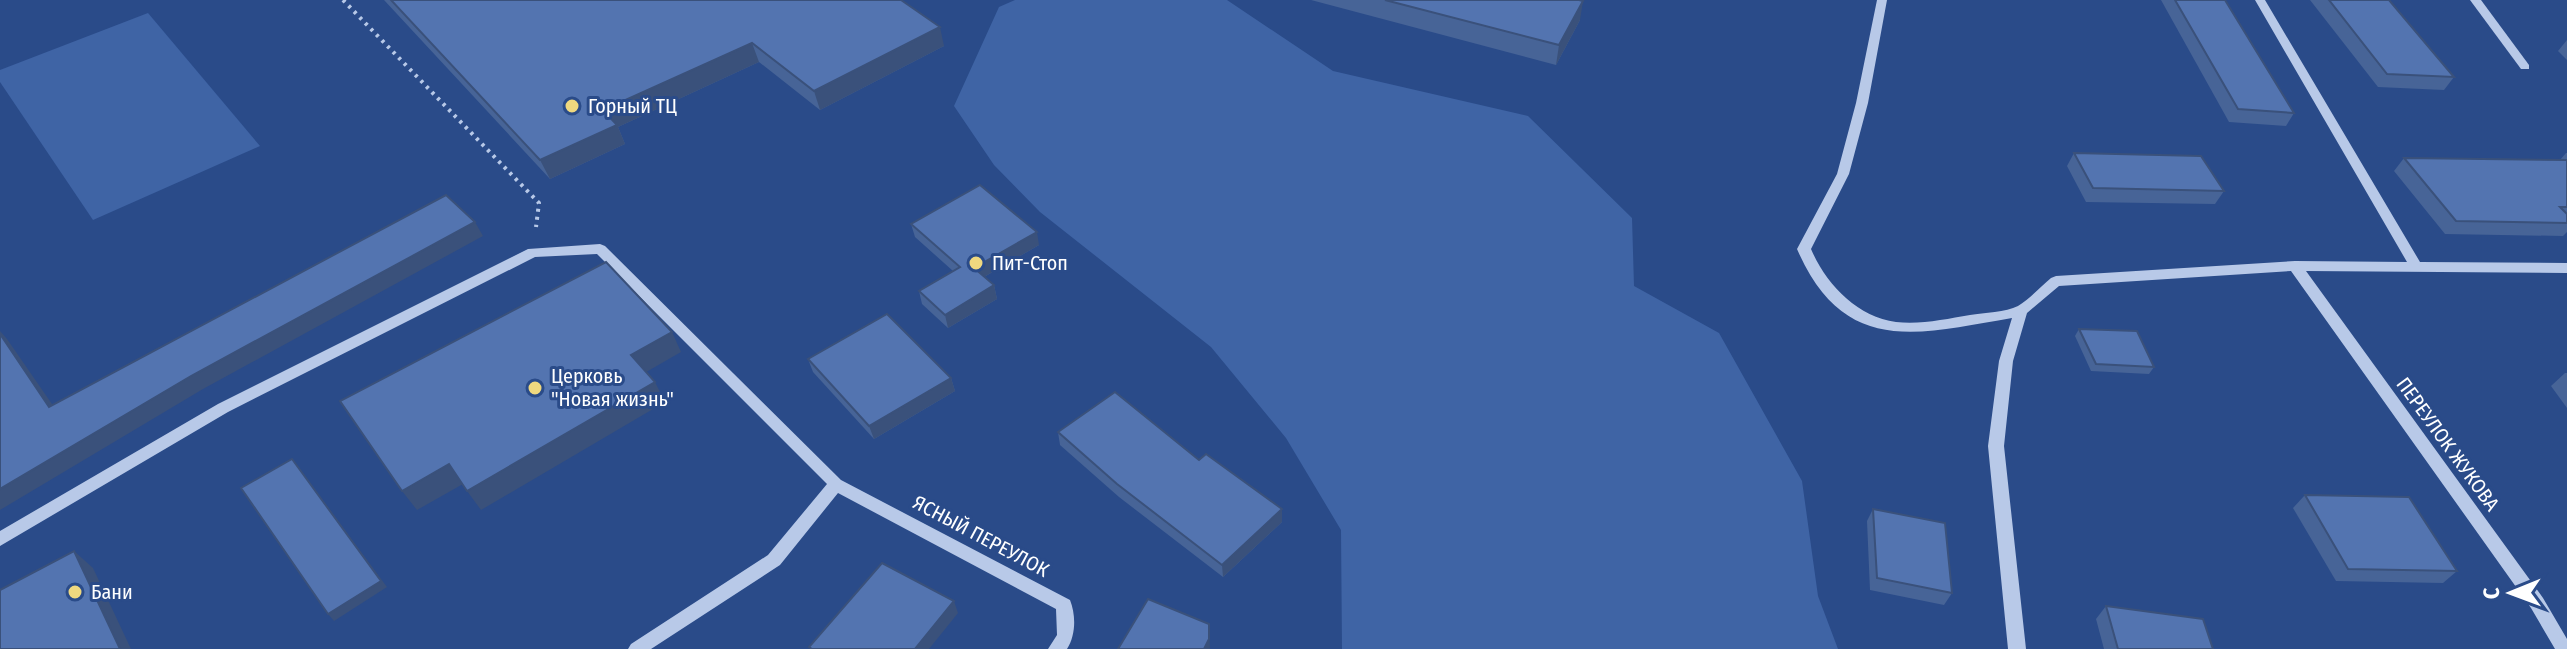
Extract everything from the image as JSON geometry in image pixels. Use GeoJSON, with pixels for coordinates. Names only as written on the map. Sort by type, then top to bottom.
{"type":"FeatureCollection","features":[{"type":"Feature","properties":{"kind":"street"},"geometry":{"type":"LineString","coordinates":[[1882,0],[1843,174],[1804,249],[1812,271],[1848,310],[1897,328],[2021,311]]}},
{"type":"Feature","properties":{"kind":"street"},"geometry":{"type":"LineString","coordinates":[[2260,0],[2416,266]]}},
{"type":"Feature","properties":{"kind":"street"},"geometry":{"type":"LineString","coordinates":[[2475,0],[2525,67]]}},
{"type":"Feature","properties":{"kind":"street"},"geometry":{"type":"LineString","coordinates":[[0,539],[223,408],[533,252],[600,249],[836,484],[774,560],[637,649]]}},
{"type":"Feature","properties":{"kind":"street"},"geometry":{"type":"LineString","coordinates":[[2017,649],[1996,446],[2006,361],[2021,311],[2056,281],[2295,266],[2567,268]]}},
{"type":"Feature","properties":{"kind":"street","name":"ПЕРЕУЛОК ЖУКОВА"},"geometry":{"type":"LineString","coordinates":[[2295,266],[2537,603],[2564,649]]}},
{"type":"Feature","properties":{"kind":"street","name":"ЯСНЫЙ ПЕРЕУЛОК"},"geometry":{"type":"LineString","coordinates":[[836,484],[1064,605],[1065,637],[1057,649]]}},
{"type":"Feature","properties":{"kind":"path"},"geometry":{"type":"LineString","coordinates":[[343,0],[539,203],[533,252]]}},
{"type":"Feature","properties":{"kind":"shaded area"},"geometry":{"type":"Polygon","coordinates":[[[1015,0],[1227,0],[1333,71],[1528,116],[1632,218],[1634,286],[1719,333],[1802,481],[1818,596],[1838,649],[1342,649],[1341,530],[1286,438],[1211,347],[1040,212],[994,165],[954,106],[999,7],[1015,0]]]}},
{"type":"Feature","properties":{"kind":"shaded area"},"geometry":{"type":"Polygon","coordinates":[[[148,13],[260,146],[93,220],[0,82],[0,70],[148,13]]]}},
{"type":"Feature","properties":{"kind":"building","name":"Горный ТЦ"},"geometry":{"type":"Polygon","coordinates":[[[391,0],[901,0],[940,27],[814,91],[752,43],[603,110],[617,125],[540,160],[391,0]]]}},
{"type":"Feature","properties":{"kind":"building"},"geometry":{"type":"Polygon","coordinates":[[[1385,0],[1579,0],[1583,1],[1559,45],[1385,0]]]}},
{"type":"Feature","properties":{"kind":"building"},"geometry":{"type":"Polygon","coordinates":[[[2175,0],[2225,0],[2294,113],[2238,109],[2175,0]]]}},
{"type":"Feature","properties":{"kind":"building"},"geometry":{"type":"Polygon","coordinates":[[[2329,0],[2389,0],[2454,77],[2387,74],[2329,0]]]}},
{"type":"Feature","properties":{"kind":"building"},"geometry":{"type":"Polygon","coordinates":[[[2074,153],[2201,156],[2224,191],[2093,188],[2074,153]]]}},
{"type":"Feature","properties":{"kind":"building"},"geometry":{"type":"Polygon","coordinates":[[[2404,158],[2567,160],[2567,207],[2560,207],[2567,214],[2567,223],[2456,221],[2404,158]]]}},
{"type":"Feature","properties":{"kind":"building","name":"Пит-Стоп"},"geometry":{"type":"Polygon","coordinates":[[[980,185],[1037,232],[974,268],[994,285],[945,315],[919,291],[960,267],[911,224],[980,185]]]}},
{"type":"Feature","properties":{"kind":"building"},"geometry":{"type":"Polygon","coordinates":[[[446,195],[475,222],[191,376],[0,489],[0,334],[49,407],[446,195]]]}},
{"type":"Feature","properties":{"kind":"building","name":"Церковь \"Новая жизнь\""},"geometry":{"type":"Polygon","coordinates":[[[606,262],[672,332],[631,355],[655,382],[467,491],[449,464],[402,491],[340,401],[606,262]]]}},
{"type":"Feature","properties":{"kind":"building"},"geometry":{"type":"Polygon","coordinates":[[[887,314],[951,378],[869,426],[808,359],[887,314]]]}},
{"type":"Feature","properties":{"kind":"building"},"geometry":{"type":"Polygon","coordinates":[[[2079,329],[2137,331],[2154,367],[2096,364],[2079,329]]]}},
{"type":"Feature","properties":{"kind":"building"},"geometry":{"type":"Polygon","coordinates":[[[1115,392],[1199,460],[1206,454],[1282,509],[1222,565],[1117,484],[1058,432],[1115,392]]]}},
{"type":"Feature","properties":{"kind":"building"},"geometry":{"type":"Polygon","coordinates":[[[292,459],[381,581],[328,614],[241,488],[292,459]]]}},
{"type":"Feature","properties":{"kind":"building"},"geometry":{"type":"Polygon","coordinates":[[[2305,495],[2409,497],[2457,571],[2348,569],[2305,495]]]}},
{"type":"Feature","properties":{"kind":"building"},"geometry":{"type":"Polygon","coordinates":[[[1873,509],[1945,523],[1952,593],[1877,578],[1873,509]]]}},
{"type":"Feature","properties":{"kind":"building","name":"Бани"},"geometry":{"type":"Polygon","coordinates":[[[74,551],[120,649],[0,649],[0,590],[74,551]]]}},
{"type":"Feature","properties":{"kind":"building"},"geometry":{"type":"Polygon","coordinates":[[[882,563],[954,601],[915,649],[809,647],[882,563]]]}},
{"type":"Feature","properties":{"kind":"building"},"geometry":{"type":"Polygon","coordinates":[[[1148,599],[1209,624],[1209,639],[1204,649],[1118,649],[1148,599]]]}},
{"type":"Feature","properties":{"kind":"building"},"geometry":{"type":"Polygon","coordinates":[[[2106,606],[2203,619],[2213,649],[2118,649],[2106,606]]]}},
{"type":"Feature","properties":{"kind":"place","name":"Горный ТЦ"},"geometry":{"type":"Point","coordinates":[572,106]}},
{"type":"Feature","properties":{"kind":"place","name":"Пит-Стоп"},"geometry":{"type":"Point","coordinates":[976,263]}},
{"type":"Feature","properties":{"kind":"place","name":"Церковь \"Новая жизнь\""},"geometry":{"type":"Point","coordinates":[535,388]}},
{"type":"Feature","properties":{"kind":"place","name":"Бани"},"geometry":{"type":"Point","coordinates":[75,592]}}]}
